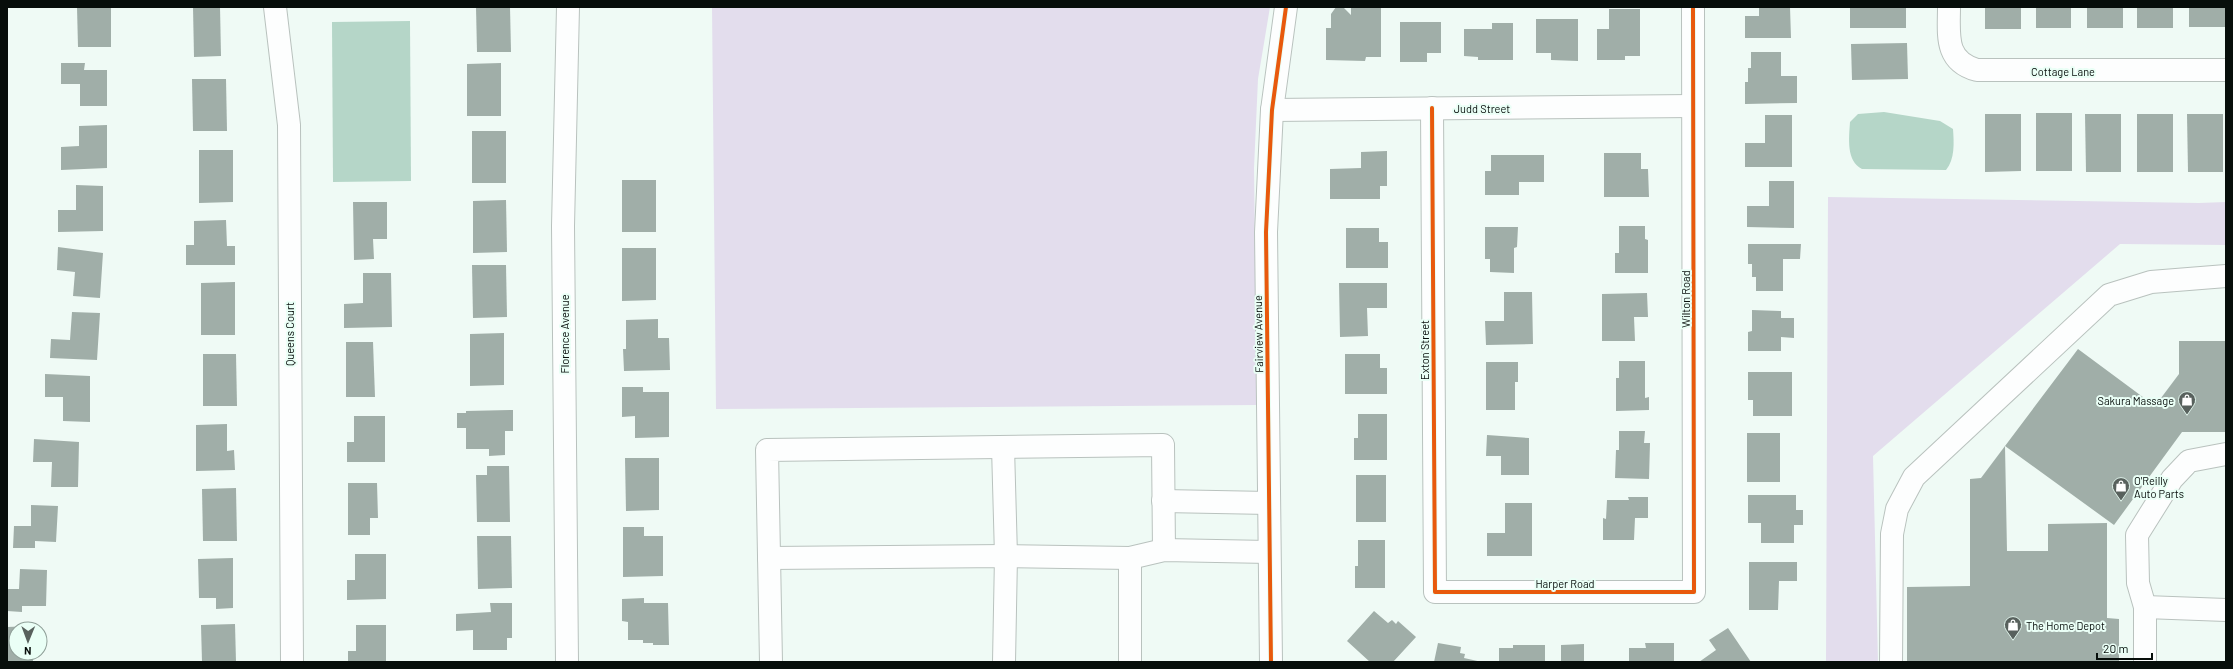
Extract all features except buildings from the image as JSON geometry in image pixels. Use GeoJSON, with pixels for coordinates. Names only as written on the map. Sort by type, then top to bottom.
{"type":"FeatureCollection","features":[{"type":"Feature","properties":{"kind":"street","name":"Queens Court"},"geometry":{"type":"LineString","coordinates":[[275,7],[289,125],[292,662]]}},
{"type":"Feature","properties":{"kind":"street","name":"Florence Avenue"},"geometry":{"type":"LineString","coordinates":[[566,662],[564,226],[568,7]]}},
{"type":"Feature","properties":{"kind":"street","name":"Fairview Avenue"},"geometry":{"type":"LineString","coordinates":[[1271,662],[1266,232],[1272,110],[1286,7]]}},
{"type":"Feature","properties":{"kind":"street","name":"Wilton Road"},"geometry":{"type":"LineString","coordinates":[[1693,7],[1694,592]]}},
{"type":"Feature","properties":{"kind":"street","name":"Cottage Lane"},"geometry":{"type":"LineString","coordinates":[[1949,7],[1949,41],[1953,53],[1962,64],[1977,70],[2226,70]]}},
{"type":"Feature","properties":{"kind":"street","name":"Judd Street"},"geometry":{"type":"LineString","coordinates":[[1272,110],[1693,106]]}},
{"type":"Feature","properties":{"kind":"street","name":"Exton Street"},"geometry":{"type":"LineString","coordinates":[[1432,108],[1435,592]]}},
{"type":"Feature","properties":{"kind":"street"},"geometry":{"type":"LineString","coordinates":[[1891,662],[1892,534],[1897,509],[1914,477],[2109,296],[2151,282],[2226,276]]}},
{"type":"Feature","properties":{"kind":"street"},"geometry":{"type":"LineString","coordinates":[[771,662],[767,450],[1163,445],[1164,550]]}},
{"type":"Feature","properties":{"kind":"street"},"geometry":{"type":"LineString","coordinates":[[1003,447],[1006,556],[1004,662]]}},
{"type":"Feature","properties":{"kind":"street"},"geometry":{"type":"LineString","coordinates":[[2145,662],[2145,607],[2138,583],[2137,535],[2172,479],[2190,462],[2226,454]]}},
{"type":"Feature","properties":{"kind":"street"},"geometry":{"type":"LineString","coordinates":[[1163,501],[1269,503]]}},
{"type":"Feature","properties":{"kind":"street"},"geometry":{"type":"LineString","coordinates":[[769,558],[1006,556],[1130,558],[1164,550],[1270,552]]}},
{"type":"Feature","properties":{"kind":"street"},"geometry":{"type":"LineString","coordinates":[[1130,558],[1130,662]]}},
{"type":"Feature","properties":{"kind":"street","name":"Harper Road"},"geometry":{"type":"LineString","coordinates":[[1435,592],[1694,592]]}},
{"type":"Feature","properties":{"kind":"street"},"geometry":{"type":"LineString","coordinates":[[2145,607],[2226,610]]}},
{"type":"Feature","properties":{"kind":"shaded area"},"geometry":{"type":"Polygon","coordinates":[[[712,7],[1270,7],[1258,79],[1254,168],[1257,405],[716,409],[712,7]]]}},
{"type":"Feature","properties":{"kind":"shaded area"},"geometry":{"type":"Polygon","coordinates":[[[410,21],[411,181],[333,182],[332,22],[410,21]]]}},
{"type":"Feature","properties":{"kind":"shaded area"},"geometry":{"type":"Polygon","coordinates":[[[1884,112],[1940,121],[1953,129],[1954,145],[1951,161],[1946,170],[1862,169],[1857,165],[1853,161],[1851,155],[1849,135],[1850,122],[1858,114],[1884,112]]]}},
{"type":"Feature","properties":{"kind":"shaded area"},"geometry":{"type":"Polygon","coordinates":[[[1828,197],[2199,203],[2226,202],[2226,245],[2120,244],[1873,456],[1878,662],[1826,662],[1828,197]]]}},
{"type":"Feature","properties":{"kind":"cycle path"},"geometry":{"type":"LineString","coordinates":[[1271,662],[1266,232],[1272,110],[1286,7]]}},
{"type":"Feature","properties":{"kind":"cycle path"},"geometry":{"type":"LineString","coordinates":[[1432,108],[1435,592],[1694,592],[1693,7]]}},
{"type":"Feature","properties":{"kind":"place","name":"Sakura Massage"},"geometry":{"type":"Point","coordinates":[2187,415]}},
{"type":"Feature","properties":{"kind":"place","name":"O'Reilly Auto Parts"},"geometry":{"type":"Point","coordinates":[2121,501]}},
{"type":"Feature","properties":{"kind":"place","name":"The Home Depot"},"geometry":{"type":"Point","coordinates":[2013,640]}}]}
